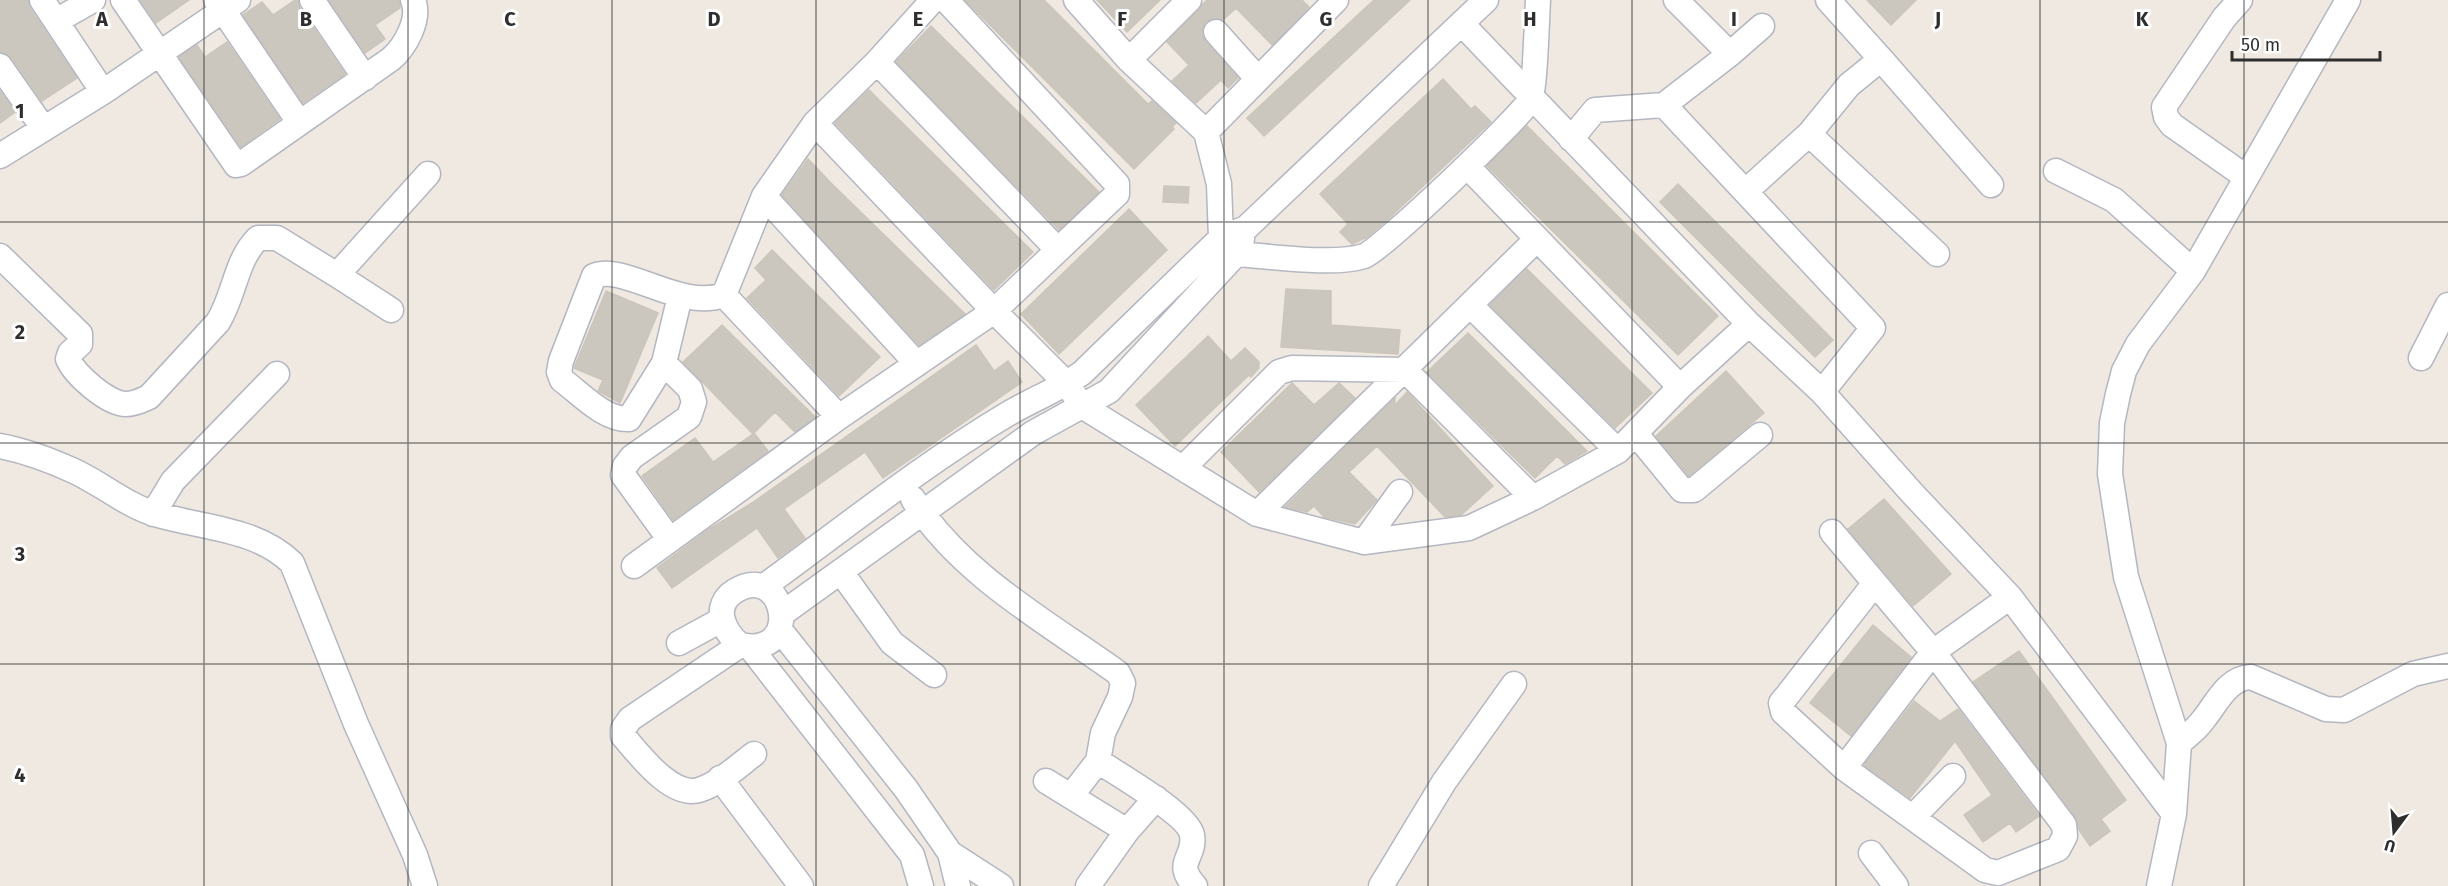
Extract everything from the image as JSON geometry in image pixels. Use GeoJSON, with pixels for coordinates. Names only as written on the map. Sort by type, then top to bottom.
{"type":"FeatureCollection","features":[{"type":"Feature","properties":{"kind":"street"},"geometry":{"type":"LineString","coordinates":[[42,0],[103,92]]}},
{"type":"Feature","properties":{"kind":"street"},"geometry":{"type":"LineString","coordinates":[[56,21],[93,0]]}},
{"type":"Feature","properties":{"kind":"street"},"geometry":{"type":"LineString","coordinates":[[123,0],[236,165],[241,164],[400,52],[414,19],[413,0]]}},
{"type":"Feature","properties":{"kind":"street"},"geometry":{"type":"LineString","coordinates":[[312,0],[365,78]]}},
{"type":"Feature","properties":{"kind":"street"},"geometry":{"type":"LineString","coordinates":[[680,296],[664,363],[629,419],[618,420],[607,414],[562,380],[559,372],[561,361],[594,276],[609,273],[680,296],[709,300],[724,295],[764,196],[815,123],[878,62],[933,0]]}},
{"type":"Feature","properties":{"kind":"street"},"geometry":{"type":"LineString","coordinates":[[634,566],[839,417],[994,311],[1117,194],[1117,184],[946,0]]}},
{"type":"Feature","properties":{"kind":"street"},"geometry":{"type":"LineString","coordinates":[[754,754],[720,778],[698,790],[683,789],[667,783],[622,736],[623,729],[630,719],[745,646],[768,642],[781,621],[841,572],[1033,433],[1109,390],[1228,246],[1219,184],[1206,132],[1129,60],[1076,0]]}},
{"type":"Feature","properties":{"kind":"street"},"geometry":{"type":"LineString","coordinates":[[1129,60],[1189,0]]}},
{"type":"Feature","properties":{"kind":"street"},"geometry":{"type":"LineString","coordinates":[[763,587],[904,484],[1006,414],[1067,384],[1228,246],[1486,0]]}},
{"type":"Feature","properties":{"kind":"street"},"geometry":{"type":"LineString","coordinates":[[1228,246],[1338,260],[1365,256],[1467,166],[1531,99],[1538,0]]}},
{"type":"Feature","properties":{"kind":"street"},"geometry":{"type":"LineString","coordinates":[[1676,0],[1730,54]]}},
{"type":"Feature","properties":{"kind":"street"},"geometry":{"type":"LineString","coordinates":[[1828,0],[1991,185]]}},
{"type":"Feature","properties":{"kind":"street"},"geometry":{"type":"LineString","coordinates":[[2240,0],[2224,18],[2164,107],[2166,117],[2172,125],[2246,177]]}},
{"type":"Feature","properties":{"kind":"street"},"geometry":{"type":"LineString","coordinates":[[2159,886],[2174,814],[2179,743],[2126,577],[2110,474],[2112,423],[2124,371],[2138,344],[2193,272],[2348,0]]}},
{"type":"Feature","properties":{"kind":"street"},"geometry":{"type":"LineString","coordinates":[[0,156],[103,92],[159,54],[226,3],[299,122]]}},
{"type":"Feature","properties":{"kind":"street"},"geometry":{"type":"LineString","coordinates":[[1206,132],[1327,3]]}},
{"type":"Feature","properties":{"kind":"street"},"geometry":{"type":"LineString","coordinates":[[1462,24],[1531,99],[1749,324],[1822,392],[1912,493],[2010,597],[2174,814]]}},
{"type":"Feature","properties":{"kind":"street"},"geometry":{"type":"LineString","coordinates":[[1570,139],[1595,110],[1664,105],[1762,26]]}},
{"type":"Feature","properties":{"kind":"street"},"geometry":{"type":"LineString","coordinates":[[1216,32],[1257,78]]}},
{"type":"Feature","properties":{"kind":"street"},"geometry":{"type":"LineString","coordinates":[[1746,191],[1809,134],[1850,85],[1881,59]]}},
{"type":"Feature","properties":{"kind":"street"},"geometry":{"type":"LineString","coordinates":[[878,62],[1058,250]]}},
{"type":"Feature","properties":{"kind":"street"},"geometry":{"type":"LineString","coordinates":[[0,66],[44,129]]}},
{"type":"Feature","properties":{"kind":"street"},"geometry":{"type":"LineString","coordinates":[[1664,105],[1873,328],[1822,392]]}},
{"type":"Feature","properties":{"kind":"street"},"geometry":{"type":"LineString","coordinates":[[815,123],[994,311],[1067,384],[1082,406],[1257,514],[1364,542],[1469,528],[1533,498],[1618,451],[1680,387],[1749,324]]}},
{"type":"Feature","properties":{"kind":"street"},"geometry":{"type":"LineString","coordinates":[[1809,134],[1936,254]]}},
{"type":"Feature","properties":{"kind":"street"},"geometry":{"type":"LineString","coordinates":[[1467,166],[1680,387]]}},
{"type":"Feature","properties":{"kind":"street"},"geometry":{"type":"LineString","coordinates":[[2056,171],[2114,200],[2193,272]]}},
{"type":"Feature","properties":{"kind":"street"},"geometry":{"type":"LineString","coordinates":[[337,275],[428,174]]}},
{"type":"Feature","properties":{"kind":"street"},"geometry":{"type":"LineString","coordinates":[[764,196],[918,364]]}},
{"type":"Feature","properties":{"kind":"street"},"geometry":{"type":"LineString","coordinates":[[0,256],[80,334],[80,344],[70,352],[68,359],[79,376],[123,404],[149,397],[218,322],[226,307],[247,249],[258,238],[277,238],[391,310]]}},
{"type":"Feature","properties":{"kind":"street"},"geometry":{"type":"LineString","coordinates":[[1257,514],[1537,239]]}},
{"type":"Feature","properties":{"kind":"street"},"geometry":{"type":"LineString","coordinates":[[724,295],[839,417]]}},
{"type":"Feature","properties":{"kind":"street"},"geometry":{"type":"LineString","coordinates":[[2421,357],[2448,305]]}},
{"type":"Feature","properties":{"kind":"street"},"geometry":{"type":"LineString","coordinates":[[1471,306],[1618,451]]}},
{"type":"Feature","properties":{"kind":"street"},"geometry":{"type":"LineString","coordinates":[[664,363],[690,389],[694,402],[689,417],[632,457],[625,466],[623,475],[670,540]]}},
{"type":"Feature","properties":{"kind":"street"},"geometry":{"type":"LineString","coordinates":[[1184,467],[1279,372],[1292,368],[1405,370],[1533,498]]}},
{"type":"Feature","properties":{"kind":"street"},"geometry":{"type":"LineString","coordinates":[[153,514],[173,481],[277,374]]}},
{"type":"Feature","properties":{"kind":"street"},"geometry":{"type":"LineString","coordinates":[[1636,434],[1682,490],[1688,491],[1694,490],[1760,435]]}},
{"type":"Feature","properties":{"kind":"street"},"geometry":{"type":"LineString","coordinates":[[0,446],[23,451],[75,472],[153,514],[261,540],[281,552],[292,563],[314,613],[356,724],[415,855],[425,886]]}},
{"type":"Feature","properties":{"kind":"street"},"geometry":{"type":"LineString","coordinates":[[904,484],[921,513],[986,579],[1118,672],[1123,683],[1120,698],[1103,733],[1098,762],[1071,796]]}},
{"type":"Feature","properties":{"kind":"street"},"geometry":{"type":"LineString","coordinates":[[1364,542],[1400,492]]}},
{"type":"Feature","properties":{"kind":"street"},"geometry":{"type":"LineString","coordinates":[[1832,532],[1875,583],[1933,652],[2064,825],[2065,836],[2058,849],[1994,873],[1985,870],[1844,768],[1783,712],[1781,703],[1875,583]]}},
{"type":"Feature","properties":{"kind":"street"},"geometry":{"type":"LineString","coordinates":[[841,572],[892,643],[934,675]]}},
{"type":"Feature","properties":{"kind":"street"},"geometry":{"type":"LineString","coordinates":[[921,886],[912,855],[879,810],[745,646],[728,635],[721,620],[723,604],[733,592],[747,585],[763,587],[777,597],[781,621],[906,789],[950,853],[958,886]]}},
{"type":"Feature","properties":{"kind":"street"},"geometry":{"type":"LineString","coordinates":[[1844,768],[1933,652],[2010,597]]}},
{"type":"Feature","properties":{"kind":"street"},"geometry":{"type":"LineString","coordinates":[[680,642],[721,620]]}},
{"type":"Feature","properties":{"kind":"street"},"geometry":{"type":"LineString","coordinates":[[2179,743],[2202,722],[2228,687],[2242,677],[2251,677],[2325,709],[2344,710],[2413,674],[2448,666]]}},
{"type":"Feature","properties":{"kind":"street"},"geometry":{"type":"LineString","coordinates":[[1381,886],[1444,782],[1514,684]]}},
{"type":"Feature","properties":{"kind":"street"},"geometry":{"type":"LineString","coordinates":[[1098,762],[1156,798],[1192,834],[1191,848],[1185,861],[1186,876],[1195,886]]}},
{"type":"Feature","properties":{"kind":"street"},"geometry":{"type":"LineString","coordinates":[[1913,817],[1953,776]]}},
{"type":"Feature","properties":{"kind":"street"},"geometry":{"type":"LineString","coordinates":[[720,778],[801,886]]}},
{"type":"Feature","properties":{"kind":"street"},"geometry":{"type":"LineString","coordinates":[[1046,781],[1127,831]]}},
{"type":"Feature","properties":{"kind":"street"},"geometry":{"type":"LineString","coordinates":[[879,810],[906,789]]}},
{"type":"Feature","properties":{"kind":"street"},"geometry":{"type":"LineString","coordinates":[[1088,886],[1127,831],[1156,798]]}},
{"type":"Feature","properties":{"kind":"street"},"geometry":{"type":"LineString","coordinates":[[950,853],[1001,886]]}},
{"type":"Feature","properties":{"kind":"street"},"geometry":{"type":"LineString","coordinates":[[1871,853],[1896,886]]}},
{"type":"Feature","properties":{"kind":"building"},"geometry":{"type":"Polygon","coordinates":[[[0,0],[28,0],[30,8],[77,78],[42,101],[12,58],[0,52],[0,0]]]}},
{"type":"Feature","properties":{"kind":"building"},"geometry":{"type":"Polygon","coordinates":[[[140,0],[189,0],[156,23],[140,0]]]}},
{"type":"Feature","properties":{"kind":"building"},"geometry":{"type":"Polygon","coordinates":[[[298,0],[300,8],[345,74],[303,103],[243,15],[262,2],[273,15],[298,0]]]}},
{"type":"Feature","properties":{"kind":"building"},"geometry":{"type":"Polygon","coordinates":[[[329,0],[399,0],[400,8],[375,25],[385,39],[365,53],[329,0]]]}},
{"type":"Feature","properties":{"kind":"building"},"geometry":{"type":"Polygon","coordinates":[[[965,0],[1044,0],[1148,104],[1152,101],[1176,123],[1172,127],[1174,129],[1134,169],[965,0]]]}},
{"type":"Feature","properties":{"kind":"building"},"geometry":{"type":"Polygon","coordinates":[[[1097,0],[1160,0],[1127,32],[1097,0]]]}},
{"type":"Feature","properties":{"kind":"building"},"geometry":{"type":"Polygon","coordinates":[[[1207,0],[1302,0],[1309,7],[1272,45],[1236,8],[1223,20],[1214,18],[1207,21],[1202,28],[1205,41],[1238,78],[1228,88],[1221,80],[1196,103],[1172,81],[1189,65],[1167,42],[1207,0]]]}},
{"type":"Feature","properties":{"kind":"building"},"geometry":{"type":"Polygon","coordinates":[[[1374,0],[1410,0],[1264,136],[1247,118],[1374,0]]]}},
{"type":"Feature","properties":{"kind":"building"},"geometry":{"type":"Polygon","coordinates":[[[1867,0],[1916,0],[1891,25],[1867,0]]]}},
{"type":"Feature","properties":{"kind":"building"},"geometry":{"type":"Polygon","coordinates":[[[931,26],[1099,192],[1059,230],[896,62],[931,26]]]}},
{"type":"Feature","properties":{"kind":"building"},"geometry":{"type":"Polygon","coordinates":[[[227,42],[280,119],[241,147],[179,57],[197,45],[205,57],[227,42]]]}},
{"type":"Feature","properties":{"kind":"building"},"geometry":{"type":"Polygon","coordinates":[[[1443,79],[1471,109],[1475,106],[1491,122],[1386,221],[1367,237],[1352,244],[1340,232],[1348,224],[1320,194],[1443,79]]]}},
{"type":"Feature","properties":{"kind":"building"},"geometry":{"type":"Polygon","coordinates":[[[869,90],[1033,252],[994,290],[835,123],[869,90]]]}},
{"type":"Feature","properties":{"kind":"building"},"geometry":{"type":"Polygon","coordinates":[[[0,91],[15,112],[0,123],[0,91]]]}},
{"type":"Feature","properties":{"kind":"building"},"geometry":{"type":"Polygon","coordinates":[[[1527,126],[1718,316],[1678,355],[1487,166],[1527,126]]]}},
{"type":"Feature","properties":{"kind":"building"},"geometry":{"type":"Polygon","coordinates":[[[808,159],[965,314],[919,345],[782,195],[808,159]]]}},
{"type":"Feature","properties":{"kind":"building"},"geometry":{"type":"Polygon","coordinates":[[[1678,184],[1833,340],[1815,357],[1660,202],[1678,184]]]}},
{"type":"Feature","properties":{"kind":"building"},"geometry":{"type":"Polygon","coordinates":[[[1164,186],[1189,187],[1188,203],[1163,202],[1164,186]]]}},
{"type":"Feature","properties":{"kind":"building"},"geometry":{"type":"Polygon","coordinates":[[[1129,209],[1167,250],[1059,354],[1021,314],[1129,209]]]}},
{"type":"Feature","properties":{"kind":"building"},"geometry":{"type":"Polygon","coordinates":[[[772,250],[880,357],[839,396],[747,298],[766,280],[755,268],[772,250]]]}},
{"type":"Feature","properties":{"kind":"building"},"geometry":{"type":"Polygon","coordinates":[[[1527,269],[1652,393],[1615,428],[1490,305],[1527,269]]]}},
{"type":"Feature","properties":{"kind":"building"},"geometry":{"type":"Polygon","coordinates":[[[1286,289],[1331,291],[1331,325],[1400,330],[1398,354],[1281,347],[1286,289]]]}},
{"type":"Feature","properties":{"kind":"building"},"geometry":{"type":"Polygon","coordinates":[[[606,291],[658,313],[620,403],[598,391],[603,380],[574,368],[606,291]]]}},
{"type":"Feature","properties":{"kind":"building"},"geometry":{"type":"Polygon","coordinates":[[[722,325],[815,417],[795,432],[775,412],[754,433],[768,451],[673,520],[642,476],[695,438],[713,462],[753,434],[683,362],[722,325]]]}},
{"type":"Feature","properties":{"kind":"building"},"geometry":{"type":"Polygon","coordinates":[[[1468,333],[1587,451],[1565,464],[1557,456],[1535,478],[1442,387],[1427,372],[1468,333]]]}},
{"type":"Feature","properties":{"kind":"building"},"geometry":{"type":"Polygon","coordinates":[[[1208,336],[1231,361],[1245,348],[1259,362],[1259,368],[1175,446],[1136,405],[1208,336]]]}},
{"type":"Feature","properties":{"kind":"building"},"geometry":{"type":"Polygon","coordinates":[[[976,345],[994,371],[1008,361],[1022,382],[883,478],[865,452],[784,509],[805,538],[778,558],[757,528],[672,588],[657,568],[709,529],[752,503],[976,345]]]}},
{"type":"Feature","properties":{"kind":"building"},"geometry":{"type":"Polygon","coordinates":[[[1726,371],[1764,413],[1689,476],[1656,436],[1726,371]]]}},
{"type":"Feature","properties":{"kind":"building"},"geometry":{"type":"Polygon","coordinates":[[[1292,383],[1314,405],[1339,383],[1355,398],[1259,492],[1221,452],[1292,383]]]}},
{"type":"Feature","properties":{"kind":"building"},"geometry":{"type":"Polygon","coordinates":[[[1407,392],[1493,486],[1461,515],[1445,517],[1377,446],[1349,472],[1377,500],[1355,524],[1324,517],[1314,506],[1307,512],[1285,507],[1395,398],[1395,405],[1407,392]]]}},
{"type":"Feature","properties":{"kind":"building"},"geometry":{"type":"Polygon","coordinates":[[[1884,499],[1951,574],[1913,606],[1848,529],[1884,499]]]}},
{"type":"Feature","properties":{"kind":"building"},"geometry":{"type":"Polygon","coordinates":[[[1873,625],[1911,657],[1851,736],[1810,703],[1873,625]]]}},
{"type":"Feature","properties":{"kind":"building"},"geometry":{"type":"Polygon","coordinates":[[[2019,651],[2126,800],[2101,819],[2110,831],[2090,846],[2079,830],[2075,816],[1973,682],[2019,651]]]}},
{"type":"Feature","properties":{"kind":"building"},"geometry":{"type":"Polygon","coordinates":[[[1914,701],[1940,721],[1958,709],[2039,816],[2016,832],[2010,823],[1983,842],[1964,815],[1992,795],[1955,741],[1910,798],[1864,765],[1914,701]]]}}]}
